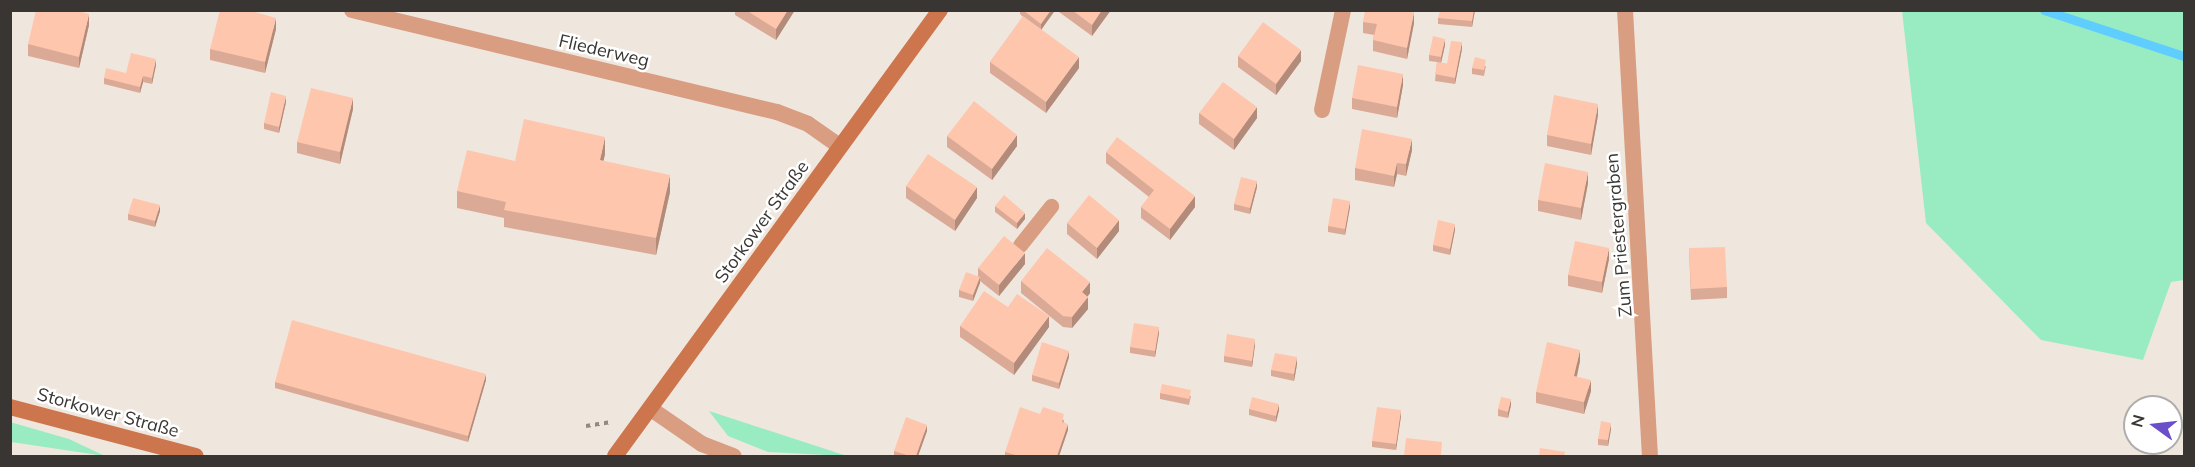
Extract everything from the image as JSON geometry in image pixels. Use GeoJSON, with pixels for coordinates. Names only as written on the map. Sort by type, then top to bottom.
{"type":"FeatureCollection","features":[{"type":"Feature","properties":{"kind":"main road","name":"Storkower Straße"},"geometry":{"type":"LineString","coordinates":[[615,456],[940,10]]}},
{"type":"Feature","properties":{"kind":"main road","name":"Storkower Straße"},"geometry":{"type":"LineString","coordinates":[[10,407],[196,456]]}},
{"type":"Feature","properties":{"kind":"street","name":"Fliederweg"},"geometry":{"type":"LineString","coordinates":[[352,10],[777,112],[808,124],[840,146]]}},
{"type":"Feature","properties":{"kind":"street"},"geometry":{"type":"LineString","coordinates":[[1322,110],[1343,10]]}},
{"type":"Feature","properties":{"kind":"street","name":"Zum Priestergraben"},"geometry":{"type":"LineString","coordinates":[[1625,10],[1650,456]]}},
{"type":"Feature","properties":{"kind":"street"},"geometry":{"type":"LineString","coordinates":[[651,409],[702,444],[734,456]]}},
{"type":"Feature","properties":{"kind":"lane"},"geometry":{"type":"LineString","coordinates":[[1020,245],[1051,206]]}},
{"type":"Feature","properties":{"kind":"green space"},"geometry":{"type":"Polygon","coordinates":[[[1902,11],[2184,11],[2184,280],[2171,282],[2143,360],[2041,340],[1926,223],[1902,11]]]}},
{"type":"Feature","properties":{"kind":"green space"},"geometry":{"type":"Polygon","coordinates":[[[709,411],[847,456],[768,452],[728,436],[709,411]]]}},
{"type":"Feature","properties":{"kind":"green space"},"geometry":{"type":"Polygon","coordinates":[[[10,422],[69,439],[105,456],[11,442],[10,422]]]}},
{"type":"Feature","properties":{"kind":"building"},"geometry":{"type":"Polygon","coordinates":[[[36,10],[75,10],[89,14],[79,57],[28,44],[36,10]]]}},
{"type":"Feature","properties":{"kind":"building"},"geometry":{"type":"Polygon","coordinates":[[[220,10],[248,10],[276,18],[265,62],[210,49],[220,10]]]}},
{"type":"Feature","properties":{"kind":"building"},"geometry":{"type":"Polygon","coordinates":[[[746,10],[788,10],[776,29],[746,10]]]}},
{"type":"Feature","properties":{"kind":"building"},"geometry":{"type":"Polygon","coordinates":[[[1023,10],[1051,10],[1041,24],[1023,10]]]}},
{"type":"Feature","properties":{"kind":"building"},"geometry":{"type":"Polygon","coordinates":[[[1072,10],[1102,10],[1092,25],[1072,10]]]}},
{"type":"Feature","properties":{"kind":"building"},"geometry":{"type":"Polygon","coordinates":[[[1365,10],[1414,12],[1407,48],[1373,40],[1377,24],[1363,22],[1365,10]]]}},
{"type":"Feature","properties":{"kind":"building"},"geometry":{"type":"Polygon","coordinates":[[[1440,10],[1474,10],[1472,21],[1438,18],[1440,10]]]}},
{"type":"Feature","properties":{"kind":"building"},"geometry":{"type":"Polygon","coordinates":[[[1023,16],[1079,57],[1046,102],[990,62],[1023,16]]]}},
{"type":"Feature","properties":{"kind":"building"},"geometry":{"type":"Polygon","coordinates":[[[1263,22],[1301,50],[1276,84],[1238,56],[1263,22]]]}},
{"type":"Feature","properties":{"kind":"building"},"geometry":{"type":"Polygon","coordinates":[[[1433,36],[1445,39],[1441,57],[1429,55],[1433,36]]]}},
{"type":"Feature","properties":{"kind":"building"},"geometry":{"type":"Polygon","coordinates":[[[1451,41],[1462,42],[1455,78],[1435,74],[1437,62],[1447,64],[1451,41]]]}},
{"type":"Feature","properties":{"kind":"building"},"geometry":{"type":"Polygon","coordinates":[[[131,53],[156,59],[152,78],[143,76],[140,87],[104,78],[106,68],[126,73],[131,53]]]}},
{"type":"Feature","properties":{"kind":"building"},"geometry":{"type":"Polygon","coordinates":[[[1475,57],[1486,60],[1484,70],[1472,68],[1475,57]]]}},
{"type":"Feature","properties":{"kind":"building"},"geometry":{"type":"Polygon","coordinates":[[[1358,65],[1403,74],[1397,107],[1352,98],[1358,65]]]}},
{"type":"Feature","properties":{"kind":"building"},"geometry":{"type":"Polygon","coordinates":[[[1223,82],[1257,107],[1234,139],[1199,113],[1223,82]]]}},
{"type":"Feature","properties":{"kind":"building"},"geometry":{"type":"Polygon","coordinates":[[[311,88],[353,98],[340,152],[297,142],[311,88]]]}},
{"type":"Feature","properties":{"kind":"building"},"geometry":{"type":"Polygon","coordinates":[[[271,92],[286,96],[279,127],[264,123],[271,92]]]}},
{"type":"Feature","properties":{"kind":"building"},"geometry":{"type":"Polygon","coordinates":[[[1554,95],[1598,104],[1591,144],[1547,135],[1554,95]]]}},
{"type":"Feature","properties":{"kind":"building"},"geometry":{"type":"Polygon","coordinates":[[[974,101],[1017,135],[992,169],[947,136],[974,101]]]}},
{"type":"Feature","properties":{"kind":"building"},"geometry":{"type":"Polygon","coordinates":[[[524,119],[605,137],[600,160],[670,175],[656,238],[504,210],[506,202],[457,191],[467,150],[515,161],[524,119]]]}},
{"type":"Feature","properties":{"kind":"building"},"geometry":{"type":"Polygon","coordinates":[[[1362,129],[1412,139],[1406,164],[1397,163],[1394,176],[1355,168],[1362,129]]]}},
{"type":"Feature","properties":{"kind":"building"},"geometry":{"type":"Polygon","coordinates":[[[1117,137],[1195,196],[1170,229],[1141,207],[1154,190],[1106,152],[1117,137]]]}},
{"type":"Feature","properties":{"kind":"building"},"geometry":{"type":"Polygon","coordinates":[[[928,154],[977,187],[955,220],[906,186],[928,154]]]}},
{"type":"Feature","properties":{"kind":"building"},"geometry":{"type":"Polygon","coordinates":[[[1545,163],[1588,172],[1581,208],[1538,200],[1545,163]]]}},
{"type":"Feature","properties":{"kind":"building"},"geometry":{"type":"Polygon","coordinates":[[[1241,177],[1257,181],[1250,208],[1234,204],[1241,177]]]}},
{"type":"Feature","properties":{"kind":"building"},"geometry":{"type":"Polygon","coordinates":[[[1004,195],[1025,213],[1017,223],[995,206],[1004,195]]]}},
{"type":"Feature","properties":{"kind":"building"},"geometry":{"type":"Polygon","coordinates":[[[1089,195],[1119,220],[1097,248],[1067,223],[1089,195]]]}},
{"type":"Feature","properties":{"kind":"building"},"geometry":{"type":"Polygon","coordinates":[[[133,198],[160,205],[155,221],[128,214],[133,198]]]}},
{"type":"Feature","properties":{"kind":"building"},"geometry":{"type":"Polygon","coordinates":[[[1333,198],[1350,201],[1345,229],[1328,226],[1333,198]]]}},
{"type":"Feature","properties":{"kind":"building"},"geometry":{"type":"Polygon","coordinates":[[[1438,220],[1455,224],[1450,249],[1433,245],[1438,220]]]}},
{"type":"Feature","properties":{"kind":"building"},"geometry":{"type":"Polygon","coordinates":[[[1004,236],[1025,253],[999,285],[978,268],[1004,236]]]}},
{"type":"Feature","properties":{"kind":"building"},"geometry":{"type":"Polygon","coordinates":[[[1575,241],[1609,248],[1602,282],[1568,275],[1575,241]]]}},
{"type":"Feature","properties":{"kind":"building"},"geometry":{"type":"Polygon","coordinates":[[[1725,247],[1727,287],[1691,289],[1689,248],[1725,247]]]}},
{"type":"Feature","properties":{"kind":"building"},"geometry":{"type":"Polygon","coordinates":[[[1047,248],[1090,282],[1082,292],[1088,297],[1072,317],[1063,316],[1021,281],[1047,248]]]}},
{"type":"Feature","properties":{"kind":"building"},"geometry":{"type":"Polygon","coordinates":[[[966,272],[980,277],[973,295],[959,290],[966,272]]]}},
{"type":"Feature","properties":{"kind":"building"},"geometry":{"type":"Polygon","coordinates":[[[984,291],[1008,307],[1017,294],[1049,316],[1014,363],[960,326],[984,291]]]}},
{"type":"Feature","properties":{"kind":"building"},"geometry":{"type":"Polygon","coordinates":[[[292,320],[486,374],[468,436],[275,382],[292,320]]]}},
{"type":"Feature","properties":{"kind":"building"},"geometry":{"type":"Polygon","coordinates":[[[1134,323],[1159,327],[1155,351],[1130,347],[1134,323]]]}},
{"type":"Feature","properties":{"kind":"building"},"geometry":{"type":"Polygon","coordinates":[[[1227,334],[1255,339],[1252,361],[1224,356],[1227,334]]]}},
{"type":"Feature","properties":{"kind":"building"},"geometry":{"type":"Polygon","coordinates":[[[1042,342],[1069,351],[1059,383],[1032,375],[1042,342]]]}},
{"type":"Feature","properties":{"kind":"building"},"geometry":{"type":"Polygon","coordinates":[[[1547,342],[1580,350],[1574,376],[1591,380],[1584,402],[1536,392],[1547,342]]]}},
{"type":"Feature","properties":{"kind":"building"},"geometry":{"type":"Polygon","coordinates":[[[1275,353],[1297,357],[1294,374],[1271,370],[1275,353]]]}},
{"type":"Feature","properties":{"kind":"building"},"geometry":{"type":"Polygon","coordinates":[[[1162,384],[1191,390],[1189,399],[1160,393],[1162,384]]]}},
{"type":"Feature","properties":{"kind":"building"},"geometry":{"type":"Polygon","coordinates":[[[1252,397],[1279,404],[1276,416],[1249,409],[1252,397]]]}},
{"type":"Feature","properties":{"kind":"building"},"geometry":{"type":"Polygon","coordinates":[[[1501,397],[1511,399],[1508,412],[1498,409],[1501,397]]]}},
{"type":"Feature","properties":{"kind":"building"},"geometry":{"type":"Polygon","coordinates":[[[1020,407],[1040,414],[1043,407],[1064,414],[1062,422],[1068,424],[1057,456],[1019,456],[1005,452],[1020,407]]]}},
{"type":"Feature","properties":{"kind":"building"},"geometry":{"type":"Polygon","coordinates":[[[1377,407],[1401,410],[1396,444],[1372,441],[1377,407]]]}},
{"type":"Feature","properties":{"kind":"building"},"geometry":{"type":"Polygon","coordinates":[[[906,417],[927,425],[916,456],[894,451],[906,417]]]}},
{"type":"Feature","properties":{"kind":"building"},"geometry":{"type":"Polygon","coordinates":[[[1601,421],[1611,423],[1608,440],[1598,439],[1601,421]]]}},
{"type":"Feature","properties":{"kind":"building"},"geometry":{"type":"Polygon","coordinates":[[[1406,438],[1442,442],[1441,456],[1404,456],[1406,438]]]}},
{"type":"Feature","properties":{"kind":"building"},"geometry":{"type":"Polygon","coordinates":[[[1540,448],[1565,452],[1564,456],[1539,456],[1540,448]]]}},
{"type":"Feature","properties":{"kind":"waterway"},"geometry":{"type":"LineString","coordinates":[[2044,10],[2184,56]]}}]}
